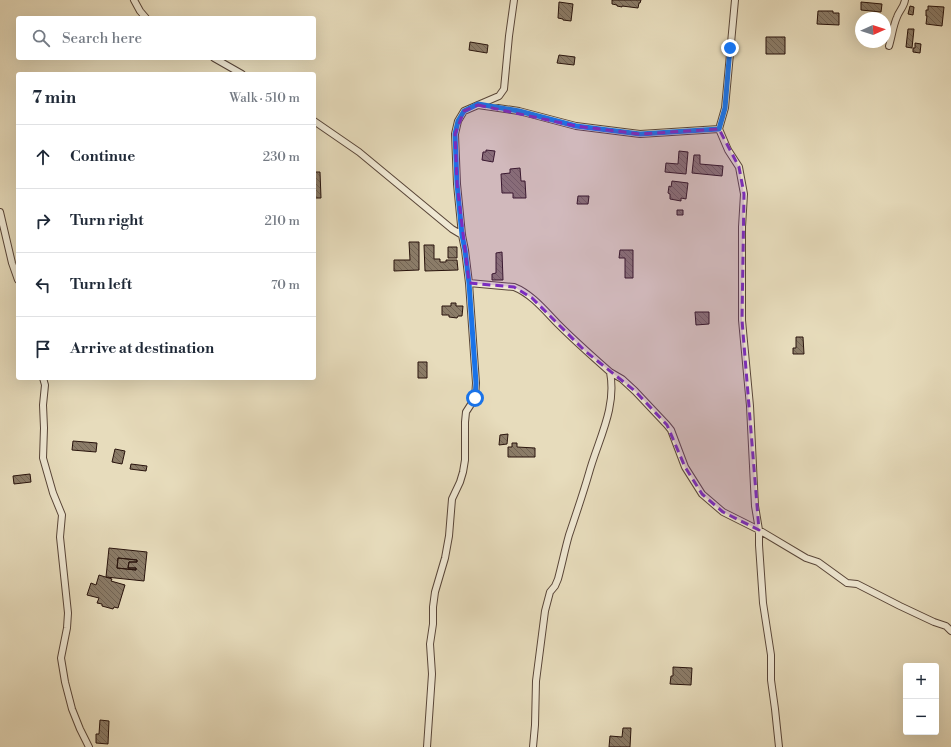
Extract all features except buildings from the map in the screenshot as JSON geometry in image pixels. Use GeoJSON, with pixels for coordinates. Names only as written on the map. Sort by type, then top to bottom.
{"type":"FeatureCollection","features":[{"type":"Feature","properties":{"kind":"street"},"geometry":{"type":"LineString","coordinates":[[134,0],[140,12],[144,16]]}},
{"type":"Feature","properties":{"kind":"street"},"geometry":{"type":"LineString","coordinates":[[427,747],[432,674],[430,644],[435,592],[445,558],[449,536],[452,499],[463,472],[465,460],[466,412],[475,398],[476,383],[469,283],[457,184],[455,134],[458,121],[464,111],[499,96],[504,89],[514,0]]}},
{"type":"Feature","properties":{"kind":"street"},"geometry":{"type":"LineString","coordinates":[[734,0],[725,108],[719,129],[728,150],[739,166],[744,194],[742,227],[742,320],[750,406],[755,506],[759,530],[763,603],[771,655],[771,680],[778,747]]}},
{"type":"Feature","properties":{"kind":"street"},"geometry":{"type":"LineString","coordinates":[[891,38],[895,23],[905,0]]}},
{"type":"Feature","properties":{"kind":"street"},"geometry":{"type":"LineString","coordinates":[[218,60],[238,72]]}},
{"type":"Feature","properties":{"kind":"street"},"geometry":{"type":"LineString","coordinates":[[478,104],[519,111],[576,126],[640,134],[719,129]]}},
{"type":"Feature","properties":{"kind":"street"},"geometry":{"type":"LineString","coordinates":[[316,122],[359,152],[452,229],[462,235]]}},
{"type":"Feature","properties":{"kind":"street"},"geometry":{"type":"LineString","coordinates":[[0,212],[16,274]]}},
{"type":"Feature","properties":{"kind":"street"},"geometry":{"type":"LineString","coordinates":[[469,283],[510,286],[521,290],[532,298],[585,350],[610,372],[622,379],[671,430],[685,468],[702,494],[723,512],[759,530],[806,558],[818,562],[848,583],[857,584],[900,606],[946,626],[951,631]]}},
{"type":"Feature","properties":{"kind":"street"},"geometry":{"type":"LineString","coordinates":[[533,747],[536,681],[545,612],[550,592],[558,579],[570,533],[596,451],[602,437],[611,397],[612,381],[610,372]]}},
{"type":"Feature","properties":{"kind":"street"},"geometry":{"type":"LineString","coordinates":[[44,380],[45,385],[43,405],[43,458],[53,493],[62,515],[60,538],[68,612],[62,658],[65,682],[72,709],[89,747]]}},
{"type":"Feature","properties":{"kind":"highlighted area"},"geometry":{"type":"Polygon","coordinates":[[[478,105],[576,126],[640,134],[719,129],[739,167],[744,194],[742,320],[759,530],[723,512],[702,494],[685,467],[667,425],[635,391],[585,351],[532,298],[514,287],[469,283],[457,184],[455,134],[464,111],[478,105]]]}},
{"type":"Feature","properties":{"kind":"route"},"geometry":{"type":"LineString","coordinates":[[475,398],[476,383],[469,283],[457,184],[455,134],[458,121],[464,111],[478,104],[519,111],[576,126],[640,134],[719,129],[725,108],[730,48]]}}]}
